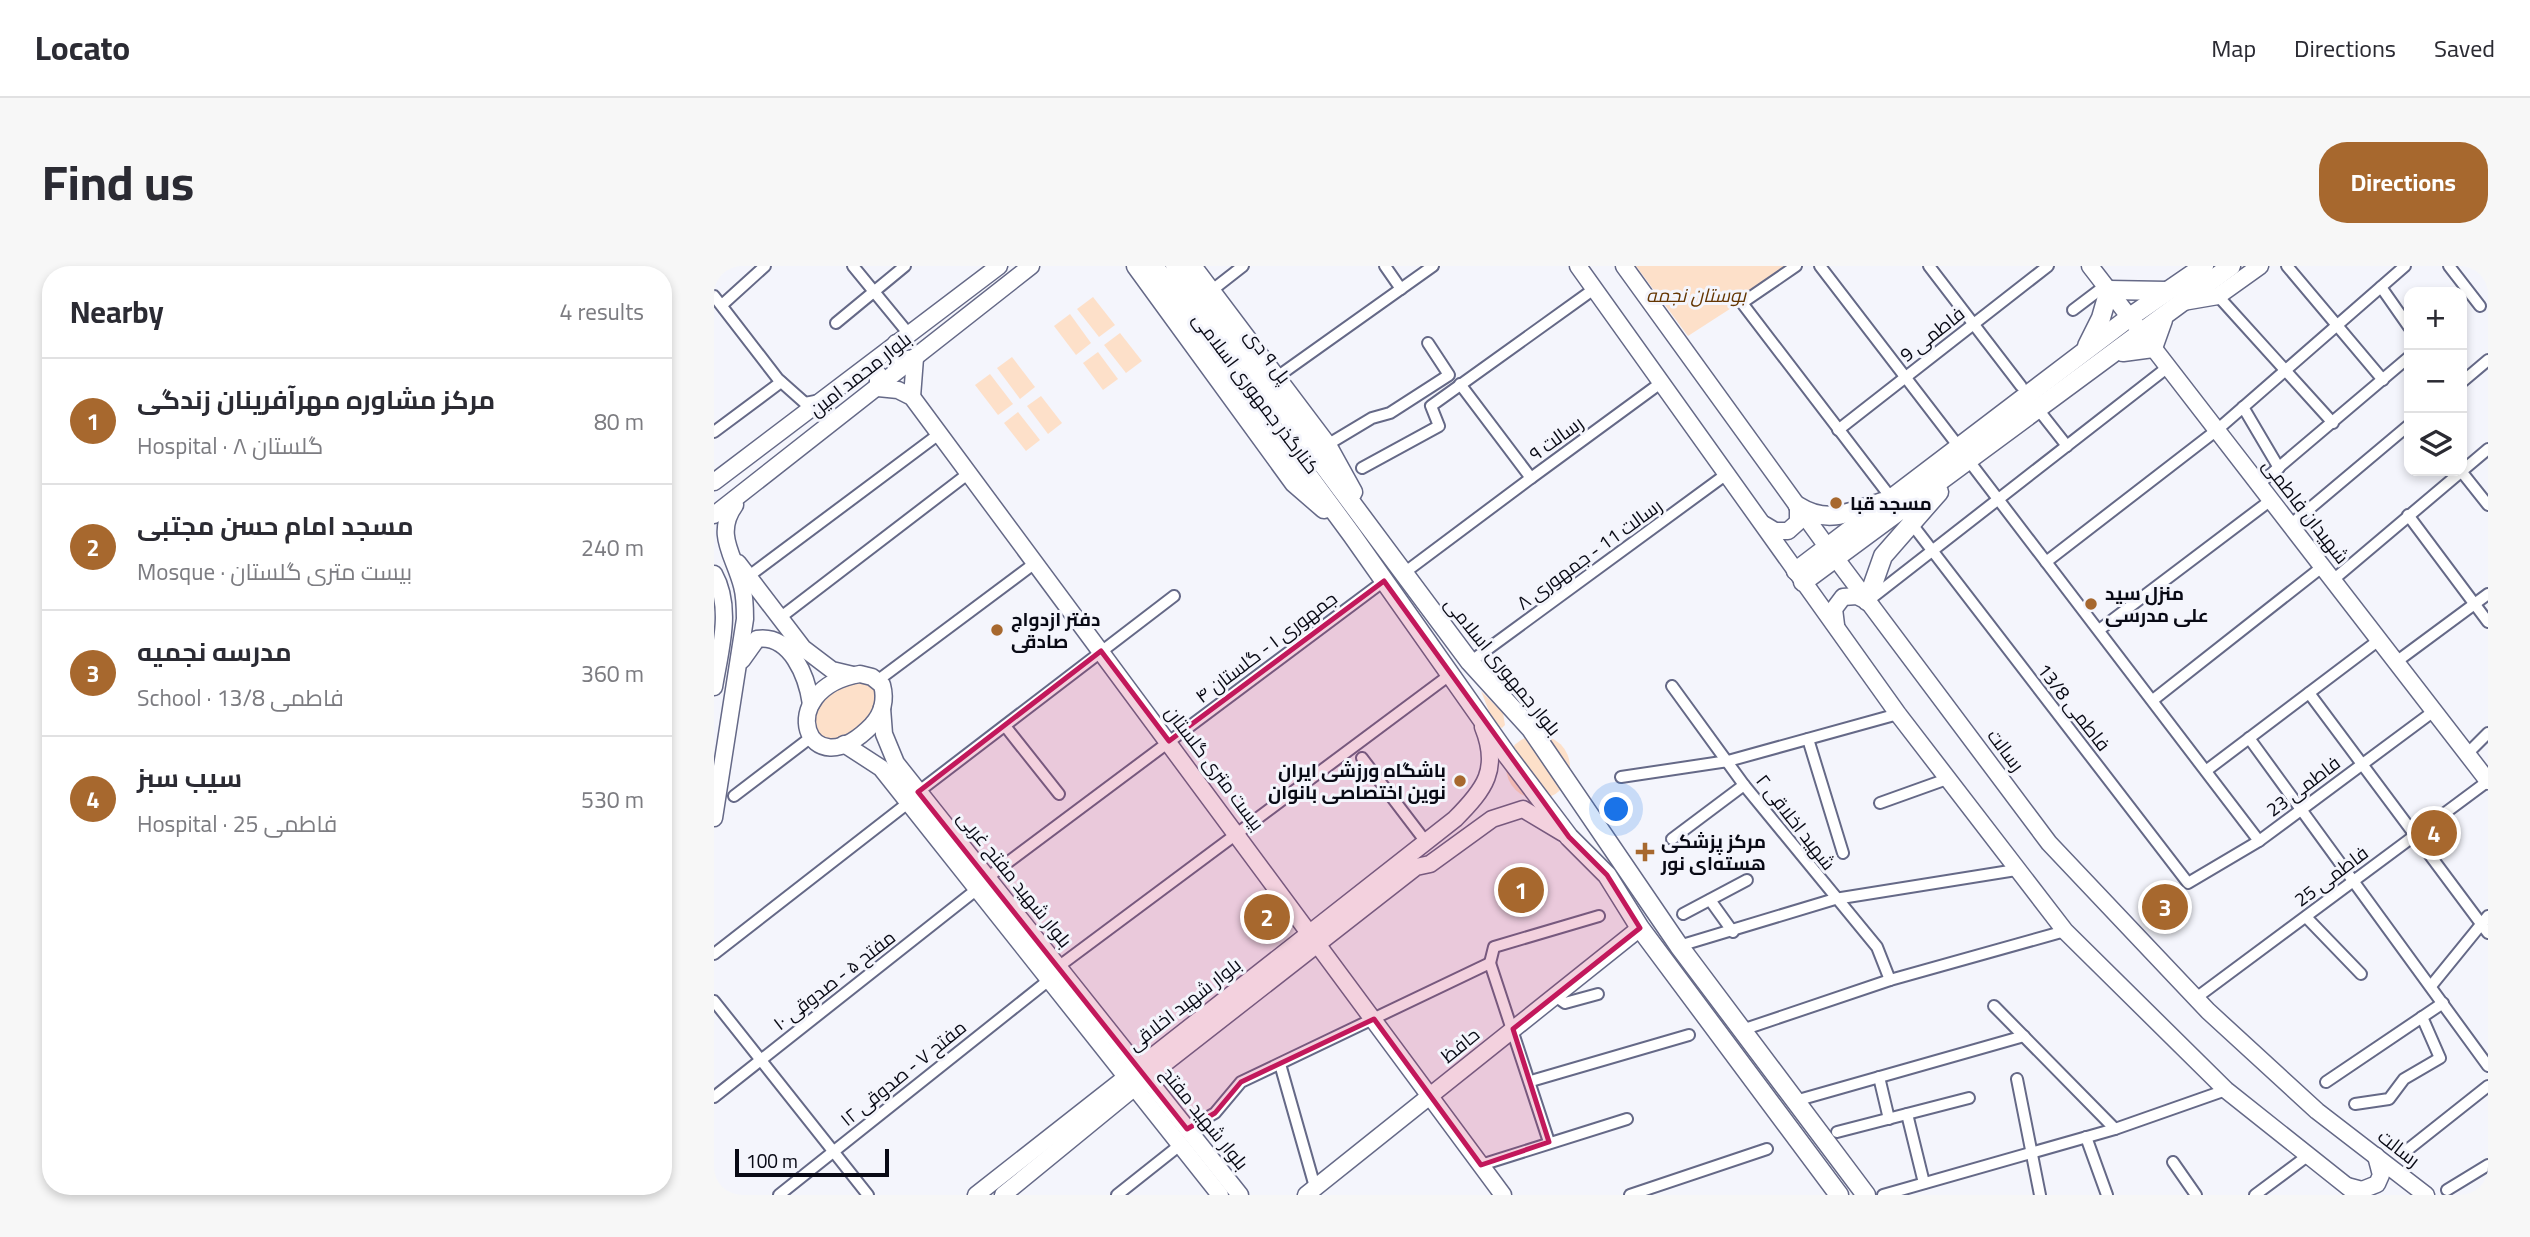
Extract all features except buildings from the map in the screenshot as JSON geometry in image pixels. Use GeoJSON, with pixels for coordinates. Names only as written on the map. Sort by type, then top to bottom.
{"type":"FeatureCollection","features":[{"type":"Feature","properties":{"kind":"main road","name":"بلوار محمد امین"},"geometry":{"type":"LineString","coordinates":[[714,482],[999,266]]}},
{"type":"Feature","properties":{"kind":"main road","name":"بلوار محمد امین"},"geometry":{"type":"LineString","coordinates":[[714,515],[1031,266]]}},
{"type":"Feature","properties":{"kind":"main road","name":"کنارگذر جمهوری اسلامی"},"geometry":{"type":"LineString","coordinates":[[1136,266],[1294,482],[1352,535]]}},
{"type":"Feature","properties":{"kind":"main road","name":"پل ۹ دی"},"geometry":{"type":"LineString","coordinates":[[1154,266],[1352,535]]}},
{"type":"Feature","properties":{"kind":"main road","name":"پل ۹ دی"},"geometry":{"type":"LineString","coordinates":[[1175,266],[1327,470]]}},
{"type":"Feature","properties":{"kind":"main road","name":"کنارگذر جمهوری اسلامی"},"geometry":{"type":"LineString","coordinates":[[1192,266],[1340,463],[1367,524]]}},
{"type":"Feature","properties":{"kind":"main road"},"geometry":{"type":"LineString","coordinates":[[1578,266],[1898,714],[2064,931],[2226,1090],[2306,1157],[2351,1190],[2362,1190],[2377,1184],[2381,1175],[2376,1156]]}},
{"type":"Feature","properties":{"kind":"main road","name":"رسالت"},"geometry":{"type":"LineString","coordinates":[[1624,266],[1831,553],[2049,843],[2196,998],[2317,1111],[2426,1195]]}},
{"type":"Feature","properties":{"kind":"main road","name":"شهیدان فاطمی"},"geometry":{"type":"LineString","coordinates":[[2090,266],[2488,781]]}},
{"type":"Feature","properties":{"kind":"main road"},"geometry":{"type":"LineString","coordinates":[[1836,626],[1834,609],[1843,597],[1857,596],[1867,601],[1901,511],[1963,458],[2110,357],[2148,341],[2176,294],[2185,266]]}},
{"type":"Feature","properties":{"kind":"main road"},"geometry":{"type":"LineString","coordinates":[[2176,294],[2204,266]]}},
{"type":"Feature","properties":{"kind":"main road"},"geometry":{"type":"LineString","coordinates":[[1800,577],[1831,553],[1901,511],[2083,352],[2130,317],[2231,266]]}},
{"type":"Feature","properties":{"kind":"main road"},"geometry":{"type":"LineString","coordinates":[[2083,352],[2101,318],[2107,287],[2218,296],[2260,266]]}},
{"type":"Feature","properties":{"kind":"main road"},"geometry":{"type":"LineString","coordinates":[[866,368],[878,374],[878,387],[898,390],[912,397],[915,358],[902,360],[897,356],[902,338]]}},
{"type":"Feature","properties":{"kind":"main road","name":"بیست متری گلستان"},"geometry":{"type":"LineString","coordinates":[[912,397],[1237,832],[1503,1195]]}},
{"type":"Feature","properties":{"kind":"main road","name":"بلوار جمهوری اسلامی"},"geometry":{"type":"LineString","coordinates":[[1327,470],[1470,662],[1531,729],[1679,946],[1866,1195]]}},
{"type":"Feature","properties":{"kind":"main road"},"geometry":{"type":"LineString","coordinates":[[714,818],[740,665],[745,602],[723,544],[725,518],[754,484]]}},
{"type":"Feature","properties":{"kind":"main road"},"geometry":{"type":"LineString","coordinates":[[1798,506],[1813,515],[1827,517],[1901,511]]}},
{"type":"Feature","properties":{"kind":"main road"},"geometry":{"type":"LineString","coordinates":[[1765,525],[1775,531],[1788,531],[1798,522],[1798,506]]}},
{"type":"Feature","properties":{"kind":"main road"},"geometry":{"type":"LineString","coordinates":[[1352,535],[1569,837],[1606,875],[1640,928],[1839,1195]]}},
{"type":"Feature","properties":{"kind":"main road"},"geometry":{"type":"LineString","coordinates":[[723,544],[803,648],[832,670],[872,677],[877,681],[884,693],[882,708],[863,733],[844,744],[824,747],[810,738],[805,723],[811,704],[806,678],[778,641],[769,637],[757,639],[740,665]]}},
{"type":"Feature","properties":{"kind":"main road"},"geometry":{"type":"LineString","coordinates":[[714,574],[724,597],[725,614],[714,687]]}},
{"type":"Feature","properties":{"kind":"main road"},"geometry":{"type":"LineString","coordinates":[[811,704],[833,683],[853,675]]}},
{"type":"Feature","properties":{"kind":"main road","name":"بلوار شهید مفتح غربی"},"geometry":{"type":"LineString","coordinates":[[882,708],[888,749],[913,797]]}},
{"type":"Feature","properties":{"kind":"main road","name":"بلوار شهید اخلاقی"},"geometry":{"type":"LineString","coordinates":[[976,1195],[1136,1077],[1314,938],[1472,802],[1492,769],[1489,741],[1477,712]]}},
{"type":"Feature","properties":{"kind":"main road","name":"بلوار شهید مفتح غربی"},"geometry":{"type":"LineString","coordinates":[[844,744],[876,763],[913,797],[1136,1077]]}},
{"type":"Feature","properties":{"kind":"main road","name":"بلوار شهید اخلاقی"},"geometry":{"type":"LineString","coordinates":[[1314,938],[1416,867],[1430,864],[1492,819],[1523,809],[1569,837]]}},
{"type":"Feature","properties":{"kind":"main road","name":"حافظ"},"geometry":{"type":"LineString","coordinates":[[1311,1191],[1640,928]]}},
{"type":"Feature","properties":{"kind":"main road","name":"بلوار شهید اخلاقی"},"geometry":{"type":"LineString","coordinates":[[1003,1195],[1136,1077]]}},
{"type":"Feature","properties":{"kind":"main road","name":"بلوار شهید مفتح"},"geometry":{"type":"LineString","coordinates":[[1136,1077],[1154,1100],[1180,1145],[1220,1195]]}},
{"type":"Feature","properties":{"kind":"main road","name":"بلوار شهید مفتح"},"geometry":{"type":"LineString","coordinates":[[1154,1100],[1187,1129],[1240,1195]]}},
{"type":"Feature","properties":{"kind":"street"},"geometry":{"type":"LineString","coordinates":[[765,266],[718,300],[781,382],[805,403],[822,399]]}},
{"type":"Feature","properties":{"kind":"street"},"geometry":{"type":"LineString","coordinates":[[853,266],[874,289],[902,338]]}},
{"type":"Feature","properties":{"kind":"street"},"geometry":{"type":"LineString","coordinates":[[836,323],[905,266]]}},
{"type":"Feature","properties":{"kind":"street"},"geometry":{"type":"LineString","coordinates":[[1211,290],[1243,266]]}},
{"type":"Feature","properties":{"kind":"street"},"geometry":{"type":"LineString","coordinates":[[1385,266],[1401,289]]}},
{"type":"Feature","properties":{"kind":"street"},"geometry":{"type":"LineString","coordinates":[[1277,377],[1433,266]]}},
{"type":"Feature","properties":{"kind":"street","name":"فاطمی 13/8"},"geometry":{"type":"LineString","coordinates":[[1796,266],[1742,303],[2188,883]]}},
{"type":"Feature","properties":{"kind":"street"},"geometry":{"type":"LineString","coordinates":[[1820,266],[1963,458],[1999,500],[2259,841]]}},
{"type":"Feature","properties":{"kind":"street"},"geometry":{"type":"LineString","coordinates":[[1928,266],[2021,386]]}},
{"type":"Feature","properties":{"kind":"street","name":"فاطمی 9"},"geometry":{"type":"LineString","coordinates":[[1838,430],[2048,266]]}},
{"type":"Feature","properties":{"kind":"street"},"geometry":{"type":"LineString","coordinates":[[2287,266],[2383,380]]}},
{"type":"Feature","properties":{"kind":"street"},"geometry":{"type":"LineString","coordinates":[[2046,562],[2217,430],[2405,266]]}},
{"type":"Feature","properties":{"kind":"street"},"geometry":{"type":"LineString","coordinates":[[2449,266],[2480,306]]}},
{"type":"Feature","properties":{"kind":"street"},"geometry":{"type":"LineString","coordinates":[[2073,310],[2107,287]]}},
{"type":"Feature","properties":{"kind":"street"},"geometry":{"type":"LineString","coordinates":[[2381,287],[2404,320]]}},
{"type":"Feature","properties":{"kind":"street"},"geometry":{"type":"LineString","coordinates":[[1362,468],[1439,426],[1431,406],[1594,289]]}},
{"type":"Feature","properties":{"kind":"street"},"geometry":{"type":"LineString","coordinates":[[2218,296],[2333,423]]}},
{"type":"Feature","properties":{"kind":"street"},"geometry":{"type":"LineString","coordinates":[[1327,445],[1372,418],[1390,414],[1448,374],[1428,343]]}},
{"type":"Feature","properties":{"kind":"street"},"geometry":{"type":"LineString","coordinates":[[2467,378],[2488,360]]}},
{"type":"Feature","properties":{"kind":"street"},"geometry":{"type":"LineString","coordinates":[[2259,484],[2404,361]]}},
{"type":"Feature","properties":{"kind":"street"},"geometry":{"type":"LineString","coordinates":[[1867,601],[2168,367]]}},
{"type":"Feature","properties":{"kind":"street"},"geometry":{"type":"LineString","coordinates":[[714,432],[781,382]]}},
{"type":"Feature","properties":{"kind":"street","name":"رسالت ۹"},"geometry":{"type":"LineString","coordinates":[[1460,384],[1531,478],[1662,382]]}},
{"type":"Feature","properties":{"kind":"street"},"geometry":{"type":"LineString","coordinates":[[2243,407],[2279,468]]}},
{"type":"Feature","properties":{"kind":"street"},"geometry":{"type":"LineString","coordinates":[[2041,413],[2067,446]]}},
{"type":"Feature","properties":{"kind":"street"},"geometry":{"type":"LineString","coordinates":[[2290,524],[2404,429]]}},
{"type":"Feature","properties":{"kind":"street"},"geometry":{"type":"LineString","coordinates":[[749,576],[939,434]]}},
{"type":"Feature","properties":{"kind":"street"},"geometry":{"type":"LineString","coordinates":[[2467,467],[2488,449]]}},
{"type":"Feature","properties":{"kind":"street"},"geometry":{"type":"LineString","coordinates":[[781,617],[969,473]]}},
{"type":"Feature","properties":{"kind":"street","name":"رسالت 11 - جمهوری ۸"},"geometry":{"type":"LineString","coordinates":[[1470,662],[1728,473]]}},
{"type":"Feature","properties":{"kind":"street"},"geometry":{"type":"LineString","coordinates":[[2333,580],[2456,476]]}},
{"type":"Feature","properties":{"kind":"street"},"geometry":{"type":"LineString","coordinates":[[2466,476],[2488,505]]}},
{"type":"Feature","properties":{"kind":"street"},"geometry":{"type":"LineString","coordinates":[[1404,573],[1531,478]]}},
{"type":"Feature","properties":{"kind":"street"},"geometry":{"type":"LineString","coordinates":[[2099,630],[2271,500]]}},
{"type":"Feature","properties":{"kind":"street"},"geometry":{"type":"LineString","coordinates":[[2408,515],[2488,622]]}},
{"type":"Feature","properties":{"kind":"street"},"geometry":{"type":"LineString","coordinates":[[877,681],[1035,563]]}},
{"type":"Feature","properties":{"kind":"street"},"geometry":{"type":"LineString","coordinates":[[2153,700],[2322,566]]}},
{"type":"Feature","properties":{"kind":"street","name":"جمهوری ۱ - گلستان ۴"},"geometry":{"type":"LineString","coordinates":[[982,884],[1384,581]]}},
{"type":"Feature","properties":{"kind":"street"},"geometry":{"type":"LineString","coordinates":[[2396,662],[2488,594]]}},
{"type":"Feature","properties":{"kind":"street"},"geometry":{"type":"LineString","coordinates":[[714,954],[1174,596]]}},
{"type":"Feature","properties":{"kind":"street"},"geometry":{"type":"LineString","coordinates":[[2207,770],[2379,640]]}},
{"type":"Feature","properties":{"kind":"street","name":"مفتح ۷ - صدوقی ۱۲"},"geometry":{"type":"LineString","coordinates":[[779,1195],[1053,974],[1237,832],[1451,674]]}},
{"type":"Feature","properties":{"kind":"street","name":"شهید اخلاقی ۲"},"geometry":{"type":"LineString","coordinates":[[1672,686],[1744,785],[1877,947],[1890,980]]}},
{"type":"Feature","properties":{"kind":"street"},"geometry":{"type":"LineString","coordinates":[[2309,693],[2448,880],[2486,924],[2431,986]]}},
{"type":"Feature","properties":{"kind":"street","name":"فاطمی 23"},"geometry":{"type":"LineString","coordinates":[[2188,883],[2259,841],[2434,710]]}},
{"type":"Feature","properties":{"kind":"street"},"geometry":{"type":"LineString","coordinates":[[1622,777],[1728,761],[1898,714]]}},
{"type":"Feature","properties":{"kind":"street"},"geometry":{"type":"LineString","coordinates":[[1004,726],[1059,794]]}},
{"type":"Feature","properties":{"kind":"street"},"geometry":{"type":"LineString","coordinates":[[2467,754],[2488,733]]}},
{"type":"Feature","properties":{"kind":"street"},"geometry":{"type":"LineString","coordinates":[[734,796],[810,738]]}},
{"type":"Feature","properties":{"kind":"street"},"geometry":{"type":"LineString","coordinates":[[2249,738],[2488,1066]]}},
{"type":"Feature","properties":{"kind":"street"},"geometry":{"type":"LineString","coordinates":[[1808,739],[1843,853]]}},
{"type":"Feature","properties":{"kind":"street"},"geometry":{"type":"LineString","coordinates":[[1362,758],[1426,842]]}},
{"type":"Feature","properties":{"kind":"street"},"geometry":{"type":"LineString","coordinates":[[1880,803],[1947,779]]}},
{"type":"Feature","properties":{"kind":"street","name":"فاطمی 25"},"geometry":{"type":"LineString","coordinates":[[2196,998],[2488,781]]}},
{"type":"Feature","properties":{"kind":"street"},"geometry":{"type":"LineString","coordinates":[[1672,839],[1744,785]]}},
{"type":"Feature","properties":{"kind":"street"},"geometry":{"type":"LineString","coordinates":[[1679,946],[1733,932],[1835,899],[2016,870]]}},
{"type":"Feature","properties":{"kind":"street"},"geometry":{"type":"LineString","coordinates":[[1683,914],[1747,880]]}},
{"type":"Feature","properties":{"kind":"street","name":"مفتح ۵ - صدوقی ۱۰"},"geometry":{"type":"LineString","coordinates":[[714,1097],[982,884]]}},
{"type":"Feature","properties":{"kind":"street"},"geometry":{"type":"LineString","coordinates":[[1710,900],[1733,932]]}},
{"type":"Feature","properties":{"kind":"street"},"geometry":{"type":"LineString","coordinates":[[1549,1142],[1490,963],[1494,947],[1599,916]]}},
{"type":"Feature","properties":{"kind":"street"},"geometry":{"type":"LineString","coordinates":[[2306,917],[2361,974]]}},
{"type":"Feature","properties":{"kind":"street"},"geometry":{"type":"LineString","coordinates":[[1742,1030],[1769,1018],[1890,980],[2064,931]]}},
{"type":"Feature","properties":{"kind":"street"},"geometry":{"type":"LineString","coordinates":[[1187,1129],[1215,1113],[1241,1082],[1490,963]]}},
{"type":"Feature","properties":{"kind":"street"},"geometry":{"type":"LineString","coordinates":[[1555,996],[1565,1003],[1598,995]]}},
{"type":"Feature","properties":{"kind":"street"},"geometry":{"type":"LineString","coordinates":[[714,1001],[868,1195]]}},
{"type":"Feature","properties":{"kind":"street"},"geometry":{"type":"LineString","coordinates":[[2326,1082],[2443,1003]]}},
{"type":"Feature","properties":{"kind":"street"},"geometry":{"type":"LineString","coordinates":[[1994,1006],[2115,1129]]}},
{"type":"Feature","properties":{"kind":"street"},"geometry":{"type":"LineString","coordinates":[[2354,1104],[2389,1099],[2404,1079],[2440,1058],[2422,1017]]}},
{"type":"Feature","properties":{"kind":"street"},"geometry":{"type":"LineString","coordinates":[[1531,1082],[1689,1035]]}},
{"type":"Feature","properties":{"kind":"street"},"geometry":{"type":"LineString","coordinates":[[1795,1101],[2024,1036]]}},
{"type":"Feature","properties":{"kind":"street"},"geometry":{"type":"LineString","coordinates":[[1280,1064],[1311,1191]]}},
{"type":"Feature","properties":{"kind":"street"},"geometry":{"type":"LineString","coordinates":[[1879,1077],[1889,1119]]}},
{"type":"Feature","properties":{"kind":"street"},"geometry":{"type":"LineString","coordinates":[[2017,1079],[2040,1195]]}},
{"type":"Feature","properties":{"kind":"street"},"geometry":{"type":"LineString","coordinates":[[2406,1151],[2488,1086]]}},
{"type":"Feature","properties":{"kind":"street"},"geometry":{"type":"LineString","coordinates":[[1883,1195],[2115,1129],[2226,1090]]}},
{"type":"Feature","properties":{"kind":"street"},"geometry":{"type":"LineString","coordinates":[[1837,1132],[1969,1098]]}},
{"type":"Feature","properties":{"kind":"street"},"geometry":{"type":"LineString","coordinates":[[1907,1114],[1924,1183]]}},
{"type":"Feature","properties":{"kind":"street"},"geometry":{"type":"LineString","coordinates":[[1481,1165],[1627,1119]]}},
{"type":"Feature","properties":{"kind":"street"},"geometry":{"type":"LineString","coordinates":[[2086,1137],[2107,1195]]}},
{"type":"Feature","properties":{"kind":"street"},"geometry":{"type":"LineString","coordinates":[[1117,1195],[1180,1145]]}},
{"type":"Feature","properties":{"kind":"street"},"geometry":{"type":"LineString","coordinates":[[1630,1195],[1767,1149]]}},
{"type":"Feature","properties":{"kind":"street"},"geometry":{"type":"LineString","coordinates":[[2255,1195],[2306,1157]]}},
{"type":"Feature","properties":{"kind":"street"},"geometry":{"type":"LineString","coordinates":[[2173,1162],[2196,1195]]}},
{"type":"Feature","properties":{"kind":"street"},"geometry":{"type":"LineString","coordinates":[[2448,1190],[2488,1166]]}},
{"type":"Feature","properties":{"kind":"highlighted area"},"geometry":{"type":"Polygon","coordinates":[[[1384,581],[1569,837],[1607,875],[1640,928],[1513,1029],[1549,1142],[1481,1165],[1374,1019],[1241,1082],[1215,1113],[1187,1129],[918,792],[1101,651],[1169,741],[1384,581]]]}},
{"type":"Feature","properties":{"kind":"green space","name":"بوستان نجمه"},"geometry":{"type":"Polygon","coordinates":[[[1636,266],[1786,266],[1736,305],[1688,336],[1636,266]]]}},
{"type":"Feature","properties":{"kind":"green space"},"geometry":{"type":"Polygon","coordinates":[[[1093,297],[1115,325],[1099,337],[1077,309],[1093,297]]]}},
{"type":"Feature","properties":{"kind":"green space"},"geometry":{"type":"Polygon","coordinates":[[[1070,314],[1091,343],[1076,355],[1054,326],[1070,314]]]}},
{"type":"Feature","properties":{"kind":"green space"},"geometry":{"type":"Polygon","coordinates":[[[1120,333],[1142,361],[1126,373],[1104,345],[1120,333]]]}},
{"type":"Feature","properties":{"kind":"green space"},"geometry":{"type":"Polygon","coordinates":[[[1098,352],[1118,379],[1103,390],[1083,363],[1098,352]]]}},
{"type":"Feature","properties":{"kind":"green space"},"geometry":{"type":"Polygon","coordinates":[[[1012,357],[1035,387],[1020,399],[997,368],[1012,357]]]}},
{"type":"Feature","properties":{"kind":"green space"},"geometry":{"type":"Polygon","coordinates":[[[990,374],[1013,404],[998,415],[975,385],[990,374]]]}},
{"type":"Feature","properties":{"kind":"green space"},"geometry":{"type":"Polygon","coordinates":[[[1041,396],[1062,423],[1048,434],[1027,406],[1041,396]]]}},
{"type":"Feature","properties":{"kind":"green space"},"geometry":{"type":"Polygon","coordinates":[[[1018,412],[1040,440],[1026,451],[1004,423],[1018,412]]]}},
{"type":"Feature","properties":{"kind":"green space"},"geometry":{"type":"Polygon","coordinates":[[[852,679],[875,683],[880,704],[854,734],[826,743],[809,719],[817,703],[852,679]]]}},
{"type":"Feature","properties":{"kind":"green space"},"geometry":{"type":"Polygon","coordinates":[[[1481,691],[1503,713],[1505,725],[1502,728],[1494,724],[1481,691]]]}},
{"type":"Feature","properties":{"kind":"green space"},"geometry":{"type":"Polygon","coordinates":[[[1532,735],[1544,735],[1561,744],[1568,755],[1568,779],[1561,790],[1544,799],[1532,799],[1520,794],[1511,785],[1506,773],[1506,761],[1511,749],[1520,740],[1532,735]]]}},
{"type":"Feature","properties":{"kind":"place","name":"مسجد قبا"},"geometry":{"type":"Point","coordinates":[1836,503]}},
{"type":"Feature","properties":{"kind":"place","name":"منزل سید علی مدرسی"},"geometry":{"type":"Point","coordinates":[2091,604]}},
{"type":"Feature","properties":{"kind":"place","name":"دفتر ازدواج صادقی"},"geometry":{"type":"Point","coordinates":[997,630]}},
{"type":"Feature","properties":{"kind":"place","name":"باشگاه ورزشی ایران نوین اختصاصی بانوان"},"geometry":{"type":"Point","coordinates":[1460,781]}},
{"type":"Feature","properties":{"kind":"place","name":"سیب سبز"},"geometry":{"type":"Point","coordinates":[2434,833]}},
{"type":"Feature","properties":{"kind":"place","name":"مرکز پزشکی هسته‌ای نور"},"geometry":{"type":"Point","coordinates":[1645,852]}},
{"type":"Feature","properties":{"kind":"place","name":"مرکز مشاوره مهرآفرینان زندگی"},"geometry":{"type":"Point","coordinates":[1521,890]}},
{"type":"Feature","properties":{"kind":"place","name":"مدرسه نجمیه"},"geometry":{"type":"Point","coordinates":[2165,907]}},
{"type":"Feature","properties":{"kind":"place","name":"مسجد امام حسن مجتبی"},"geometry":{"type":"Point","coordinates":[1267,917]}}]}
